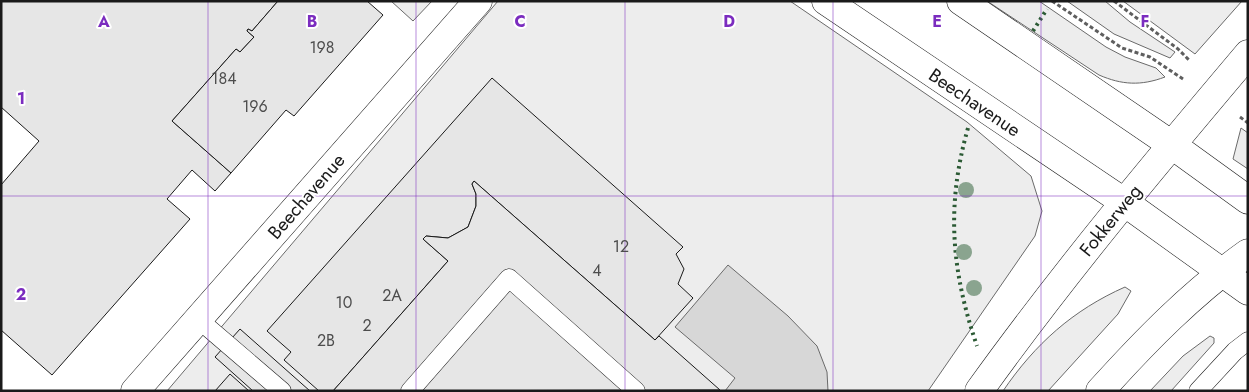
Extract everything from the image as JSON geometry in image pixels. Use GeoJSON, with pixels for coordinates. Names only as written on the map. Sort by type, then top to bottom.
{"type":"FeatureCollection","features":[{"type":"Feature","properties":{"kind":"street","name":"Beechavenue"},"geometry":{"type":"LineString","coordinates":[[135,391],[478,1]]}},
{"type":"Feature","properties":{"kind":"street","name":"Beechavenue"},"geometry":{"type":"LineString","coordinates":[[826,1],[1124,202],[1248,291]]}},
{"type":"Feature","properties":{"kind":"street"},"geometry":{"type":"LineString","coordinates":[[961,1],[1172,145],[1248,200]]}},
{"type":"Feature","properties":{"kind":"street","name":"Fokkerweg"},"geometry":{"type":"LineString","coordinates":[[979,391],[1032,316],[1124,202],[1248,54]]}},
{"type":"Feature","properties":{"kind":"street"},"geometry":{"type":"LineString","coordinates":[[1100,391],[1157,328],[1221,272],[1248,253]]}},
{"type":"Feature","properties":{"kind":"lane"},"geometry":{"type":"LineString","coordinates":[[410,391],[509,278],[636,391]]}},
{"type":"Feature","properties":{"kind":"lane"},"geometry":{"type":"LineString","coordinates":[[198,319],[282,391]]}},
{"type":"Feature","properties":{"kind":"lane"},"geometry":{"type":"LineString","coordinates":[[1198,391],[1235,351],[1248,341]]}},
{"type":"Feature","properties":{"kind":"path"},"geometry":{"type":"LineString","coordinates":[[1052,1],[1122,48],[1155,60],[1248,122]]}},
{"type":"Feature","properties":{"kind":"path"},"geometry":{"type":"LineString","coordinates":[[1114,1],[1178,49],[1189,60]]}},
{"type":"Feature","properties":{"kind":"shaded area"},"geometry":{"type":"Polygon","coordinates":[[[391,1],[432,1],[413,21],[391,1]]]}},
{"type":"Feature","properties":{"kind":"shaded area"},"geometry":{"type":"Polygon","coordinates":[[[498,1],[790,1],[967,122],[1031,176],[1042,211],[1035,236],[928,391],[167,391],[498,1]]]}},
{"type":"Feature","properties":{"kind":"shaded area"},"geometry":{"type":"Polygon","coordinates":[[[987,1],[1039,1],[1106,47],[1125,57],[1156,68],[1165,77],[1148,82],[1132,83],[1116,81],[1099,75],[987,1]]]}},
{"type":"Feature","properties":{"kind":"shaded area"},"geometry":{"type":"Polygon","coordinates":[[[1067,1],[1105,1],[1130,22],[1175,52],[1170,58],[1114,34],[1067,1]]]}},
{"type":"Feature","properties":{"kind":"shaded area"},"geometry":{"type":"Polygon","coordinates":[[[1123,1],[1242,1],[1195,54],[1123,1]]]}},
{"type":"Feature","properties":{"kind":"shaded area"},"geometry":{"type":"Polygon","coordinates":[[[1241,128],[1248,133],[1248,169],[1233,159],[1241,128]]]}},
{"type":"Feature","properties":{"kind":"shaded area"},"geometry":{"type":"Polygon","coordinates":[[[728,265],[788,316],[817,346],[827,372],[828,391],[725,391],[735,378],[675,327],[728,265]]]}},
{"type":"Feature","properties":{"kind":"shaded area"},"geometry":{"type":"Polygon","coordinates":[[[1125,287],[1131,291],[1118,314],[1048,391],[1003,391],[1028,358],[1056,330],[1088,306],[1125,287]]]}},
{"type":"Feature","properties":{"kind":"shaded area"},"geometry":{"type":"Polygon","coordinates":[[[1210,336],[1214,338],[1214,343],[1171,391],[1150,391],[1183,356],[1210,336]]]}},
{"type":"Feature","properties":{"kind":"building"},"geometry":{"type":"Polygon","coordinates":[[[1,1],[278,1],[252,31],[248,29],[247,31],[254,37],[240,52],[236,49],[172,121],[231,173],[215,191],[192,170],[167,199],[190,219],[52,375],[1,330],[1,185],[39,141],[1,107],[1,1]]]}},
{"type":"Feature","properties":{"kind":"building"},"geometry":{"type":"Polygon","coordinates":[[[278,1],[367,1],[383,15],[294,116],[286,110],[231,173],[172,121],[236,49],[240,52],[254,37],[247,31],[248,29],[252,31],[278,1]]]}},
{"type":"Feature","properties":{"kind":"building"},"geometry":{"type":"Polygon","coordinates":[[[492,78],[683,247],[676,254],[684,269],[678,284],[693,298],[655,340],[474,181],[472,184],[476,194],[476,206],[468,227],[448,238],[426,236],[423,239],[448,261],[333,391],[319,391],[284,360],[291,352],[267,331],[492,78]]]}},
{"type":"Feature","properties":{"kind":"building"},"geometry":{"type":"Polygon","coordinates":[[[474,181],[655,340],[659,336],[720,390],[333,391],[448,261],[423,239],[426,236],[448,238],[468,227],[476,206],[476,194],[472,184],[474,181]]]}},
{"type":"Feature","properties":{"kind":"building"},"geometry":{"type":"Polygon","coordinates":[[[240,329],[310,391],[253,391],[215,357],[240,329]]]}},
{"type":"Feature","properties":{"kind":"building"},"geometry":{"type":"Polygon","coordinates":[[[230,374],[249,391],[215,391],[230,374]]]}},
{"type":"Feature","properties":{"kind":"hedge"},"geometry":{"type":"LineString","coordinates":[[1033,31],[1047,9]]}},
{"type":"Feature","properties":{"kind":"hedge"},"geometry":{"type":"LineString","coordinates":[[968,128],[956,184],[954,237],[962,291],[977,346]]}}]}
